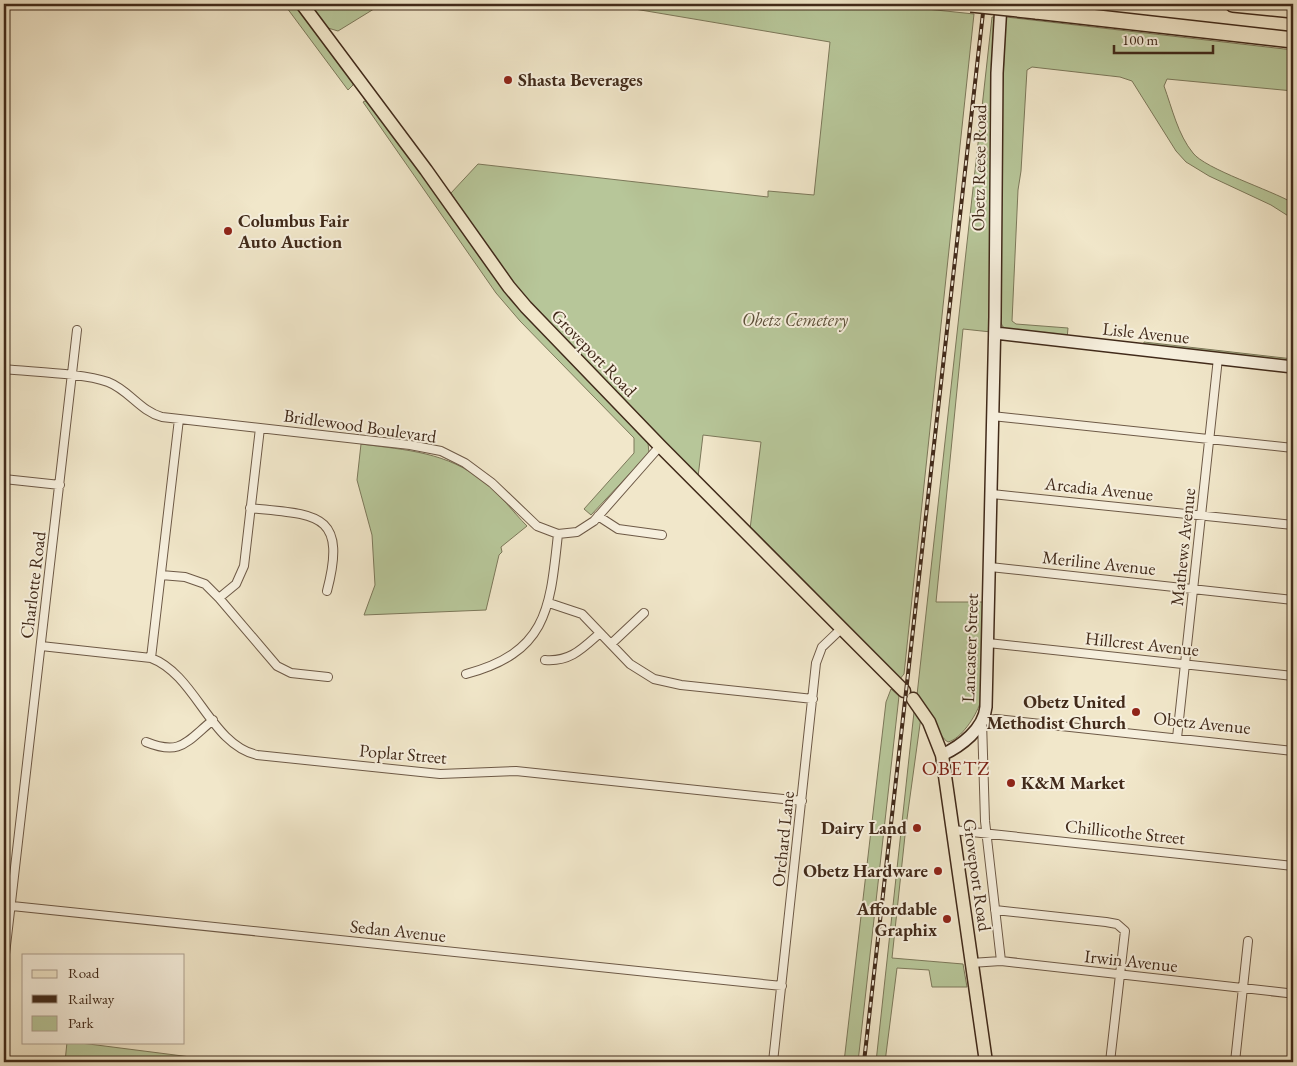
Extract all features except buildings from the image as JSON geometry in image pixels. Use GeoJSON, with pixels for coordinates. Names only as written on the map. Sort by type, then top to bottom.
{"type":"FeatureCollection","features":[{"type":"Feature","properties":{"kind":"highway"},"geometry":{"type":"LineString","coordinates":[[970,4],[1293,40]]}},
{"type":"Feature","properties":{"kind":"highway"},"geometry":{"type":"LineString","coordinates":[[1233,4],[1293,10]]}},
{"type":"Feature","properties":{"kind":"main road","name":"Groveport Road"},"geometry":{"type":"LineString","coordinates":[[302,4],[426,170],[509,287],[660,446],[909,695],[929,722],[942,755],[986,1062]]}},
{"type":"Feature","properties":{"kind":"street","name":"Obetz Reese Road"},"geometry":{"type":"LineString","coordinates":[[995,333],[997,72],[1001,4]]}},
{"type":"Feature","properties":{"kind":"street","name":"Charlotte Road"},"geometry":{"type":"LineString","coordinates":[[4,963],[77,330]]}},
{"type":"Feature","properties":{"kind":"street","name":"Lisle Avenue"},"geometry":{"type":"LineString","coordinates":[[995,333],[1293,367]]}},
{"type":"Feature","properties":{"kind":"street","name":"Lancaster Street"},"geometry":{"type":"LineString","coordinates":[[995,333],[986,710],[982,721],[986,833],[1001,961]]}},
{"type":"Feature","properties":{"kind":"street","name":"Mathews Avenue"},"geometry":{"type":"LineString","coordinates":[[1177,738],[1218,358]]}},
{"type":"Feature","properties":{"kind":"street","name":"Bridlewood Boulevard"},"geometry":{"type":"LineString","coordinates":[[4,369],[72,376],[107,382],[127,394],[145,411],[162,417],[410,444],[441,451],[476,471],[537,526],[558,534]]}},
{"type":"Feature","properties":{"kind":"street"},"geometry":{"type":"LineString","coordinates":[[992,416],[1293,448]]}},
{"type":"Feature","properties":{"kind":"street"},"geometry":{"type":"LineString","coordinates":[[151,658],[179,419]]}},
{"type":"Feature","properties":{"kind":"street"},"geometry":{"type":"LineString","coordinates":[[219,598],[236,584],[242,572],[260,428]]}},
{"type":"Feature","properties":{"kind":"street"},"geometry":{"type":"LineString","coordinates":[[466,674],[500,663],[521,649],[535,632],[550,603],[558,534],[577,532],[598,516],[660,446]]}},
{"type":"Feature","properties":{"kind":"street"},"geometry":{"type":"LineString","coordinates":[[4,479],[60,485]]}},
{"type":"Feature","properties":{"kind":"street","name":"Arcadia Avenue"},"geometry":{"type":"LineString","coordinates":[[992,494],[1293,525]]}},
{"type":"Feature","properties":{"kind":"street"},"geometry":{"type":"LineString","coordinates":[[250,508],[305,514],[324,524],[332,542],[333,570],[327,591]]}},
{"type":"Feature","properties":{"kind":"street"},"geometry":{"type":"LineString","coordinates":[[598,516],[618,530],[662,535]]}},
{"type":"Feature","properties":{"kind":"street","name":"Meriline Avenue"},"geometry":{"type":"LineString","coordinates":[[990,568],[1293,600]]}},
{"type":"Feature","properties":{"kind":"street"},"geometry":{"type":"LineString","coordinates":[[161,575],[200,582],[219,598],[276,666],[291,673],[328,677]]}},
{"type":"Feature","properties":{"kind":"street"},"geometry":{"type":"LineString","coordinates":[[550,603],[582,614],[642,672],[668,683],[813,699]]}},
{"type":"Feature","properties":{"kind":"street"},"geometry":{"type":"LineString","coordinates":[[611,644],[644,613]]}},
{"type":"Feature","properties":{"kind":"street","name":"Orchard Lane"},"geometry":{"type":"LineString","coordinates":[[773,1062],[818,654],[822,647],[842,628]]}},
{"type":"Feature","properties":{"kind":"street"},"geometry":{"type":"LineString","coordinates":[[545,660],[564,660],[572,656],[600,633]]}},
{"type":"Feature","properties":{"kind":"street","name":"Hillcrest Avenue"},"geometry":{"type":"LineString","coordinates":[[988,643],[1293,676]]}},
{"type":"Feature","properties":{"kind":"street","name":"Poplar Street"},"geometry":{"type":"LineString","coordinates":[[41,646],[151,658],[172,670],[213,720],[241,749],[256,755],[440,774],[516,771],[802,801]]}},
{"type":"Feature","properties":{"kind":"street","name":"Obetz Avenue"},"geometry":{"type":"LineString","coordinates":[[982,721],[996,719],[1293,751]]}},
{"type":"Feature","properties":{"kind":"street"},"geometry":{"type":"LineString","coordinates":[[146,742],[171,749],[185,742],[213,720]]}},
{"type":"Feature","properties":{"kind":"street"},"geometry":{"type":"LineString","coordinates":[[942,755],[962,744],[982,721]]}},
{"type":"Feature","properties":{"kind":"street","name":"Chillicothe Street"},"geometry":{"type":"LineString","coordinates":[[953,830],[1293,866]]}},
{"type":"Feature","properties":{"kind":"street","name":"Sedan Avenue"},"geometry":{"type":"LineString","coordinates":[[12,906],[782,986]]}},
{"type":"Feature","properties":{"kind":"street"},"geometry":{"type":"LineString","coordinates":[[995,910],[1117,924],[1125,931],[1110,1062]]}},
{"type":"Feature","properties":{"kind":"street"},"geometry":{"type":"LineString","coordinates":[[1235,1062],[1248,941]]}},
{"type":"Feature","properties":{"kind":"street","name":"Irwin Avenue"},"geometry":{"type":"LineString","coordinates":[[971,963],[1001,961],[1287,993]]}},
{"type":"Feature","properties":{"kind":"street"},"geometry":{"type":"LineString","coordinates":[[1030,1062],[1066,1062]]}},
{"type":"Feature","properties":{"kind":"green space"},"geometry":{"type":"Polygon","coordinates":[[[284,4],[295,4],[353,80],[353,85],[348,90],[284,4]]]}},
{"type":"Feature","properties":{"kind":"green space"},"geometry":{"type":"Polygon","coordinates":[[[309,4],[382,4],[338,31],[328,28],[309,4]]]}},
{"type":"Feature","properties":{"kind":"green space","name":"Obetz Cemetery"},"geometry":{"type":"Polygon","coordinates":[[[605,4],[879,4],[974,14],[904,674],[899,680],[750,529],[761,442],[703,435],[698,477],[531,307],[494,261],[451,193],[478,164],[768,197],[768,191],[814,195],[830,42],[605,4]]]}},
{"type":"Feature","properties":{"kind":"green space"},"geometry":{"type":"Polygon","coordinates":[[[992,17],[995,17],[991,332],[963,329],[936,602],[986,602],[980,703],[963,732],[948,742],[944,739],[917,695],[992,17]]]}},
{"type":"Feature","properties":{"kind":"green space"},"geometry":{"type":"Polygon","coordinates":[[[1006,17],[1293,50],[1293,91],[1167,79],[1164,86],[1179,130],[1193,153],[1211,166],[1293,203],[1293,219],[1271,205],[1209,176],[1186,162],[1176,151],[1132,81],[1120,77],[1032,67],[1027,70],[1021,171],[1018,190],[1012,321],[1016,324],[1068,328],[1067,339],[1009,331],[1003,327],[999,319],[1001,118],[1006,17]]]}},
{"type":"Feature","properties":{"kind":"green space"},"geometry":{"type":"Polygon","coordinates":[[[363,102],[370,103],[537,326],[648,443],[649,453],[591,515],[584,509],[634,453],[634,438],[520,321],[496,293],[363,102]]]}},
{"type":"Feature","properties":{"kind":"green space"},"geometry":{"type":"Polygon","coordinates":[[[1144,342],[1293,359],[1293,364],[1143,347],[1144,342]]]}},
{"type":"Feature","properties":{"kind":"green space"},"geometry":{"type":"Polygon","coordinates":[[[361,444],[426,454],[456,464],[490,487],[527,526],[501,547],[502,552],[499,555],[486,610],[364,615],[375,585],[372,535],[357,480],[361,444]]]}},
{"type":"Feature","properties":{"kind":"green space"},"geometry":{"type":"Polygon","coordinates":[[[891,689],[899,696],[858,1062],[844,1062],[886,702],[891,689]]]}},
{"type":"Feature","properties":{"kind":"green space"},"geometry":{"type":"Polygon","coordinates":[[[914,712],[921,717],[906,826],[892,958],[963,964],[967,987],[932,987],[929,970],[897,968],[885,1062],[876,1062],[914,712]]]}},
{"type":"Feature","properties":{"kind":"green space"},"geometry":{"type":"Polygon","coordinates":[[[67,1044],[89,1044],[230,1062],[65,1062],[67,1044]]]}},
{"type":"Feature","properties":{"kind":"railway"},"geometry":{"type":"LineString","coordinates":[[864,1062],[984,4]]}},
{"type":"Feature","properties":{"kind":"place","name":"Shasta Beverages"},"geometry":{"type":"Point","coordinates":[508,80]}},
{"type":"Feature","properties":{"kind":"place","name":"Columbus Fair Auto Auction"},"geometry":{"type":"Point","coordinates":[228,231]}},
{"type":"Feature","properties":{"kind":"place","name":"Obetz United Methodist Church"},"geometry":{"type":"Point","coordinates":[1136,712]}},
{"type":"Feature","properties":{"kind":"place","name":"K&M Market"},"geometry":{"type":"Point","coordinates":[1011,783]}},
{"type":"Feature","properties":{"kind":"place","name":"Dairy Land"},"geometry":{"type":"Point","coordinates":[917,828]}},
{"type":"Feature","properties":{"kind":"place","name":"Obetz Hardware"},"geometry":{"type":"Point","coordinates":[938,871]}},
{"type":"Feature","properties":{"kind":"place","name":"Affordable Graphix"},"geometry":{"type":"Point","coordinates":[947,919]}},
{"type":"Feature","properties":{"kind":"district","name":"OBETZ"},"geometry":{"type":"Point","coordinates":[956,768]}}]}
